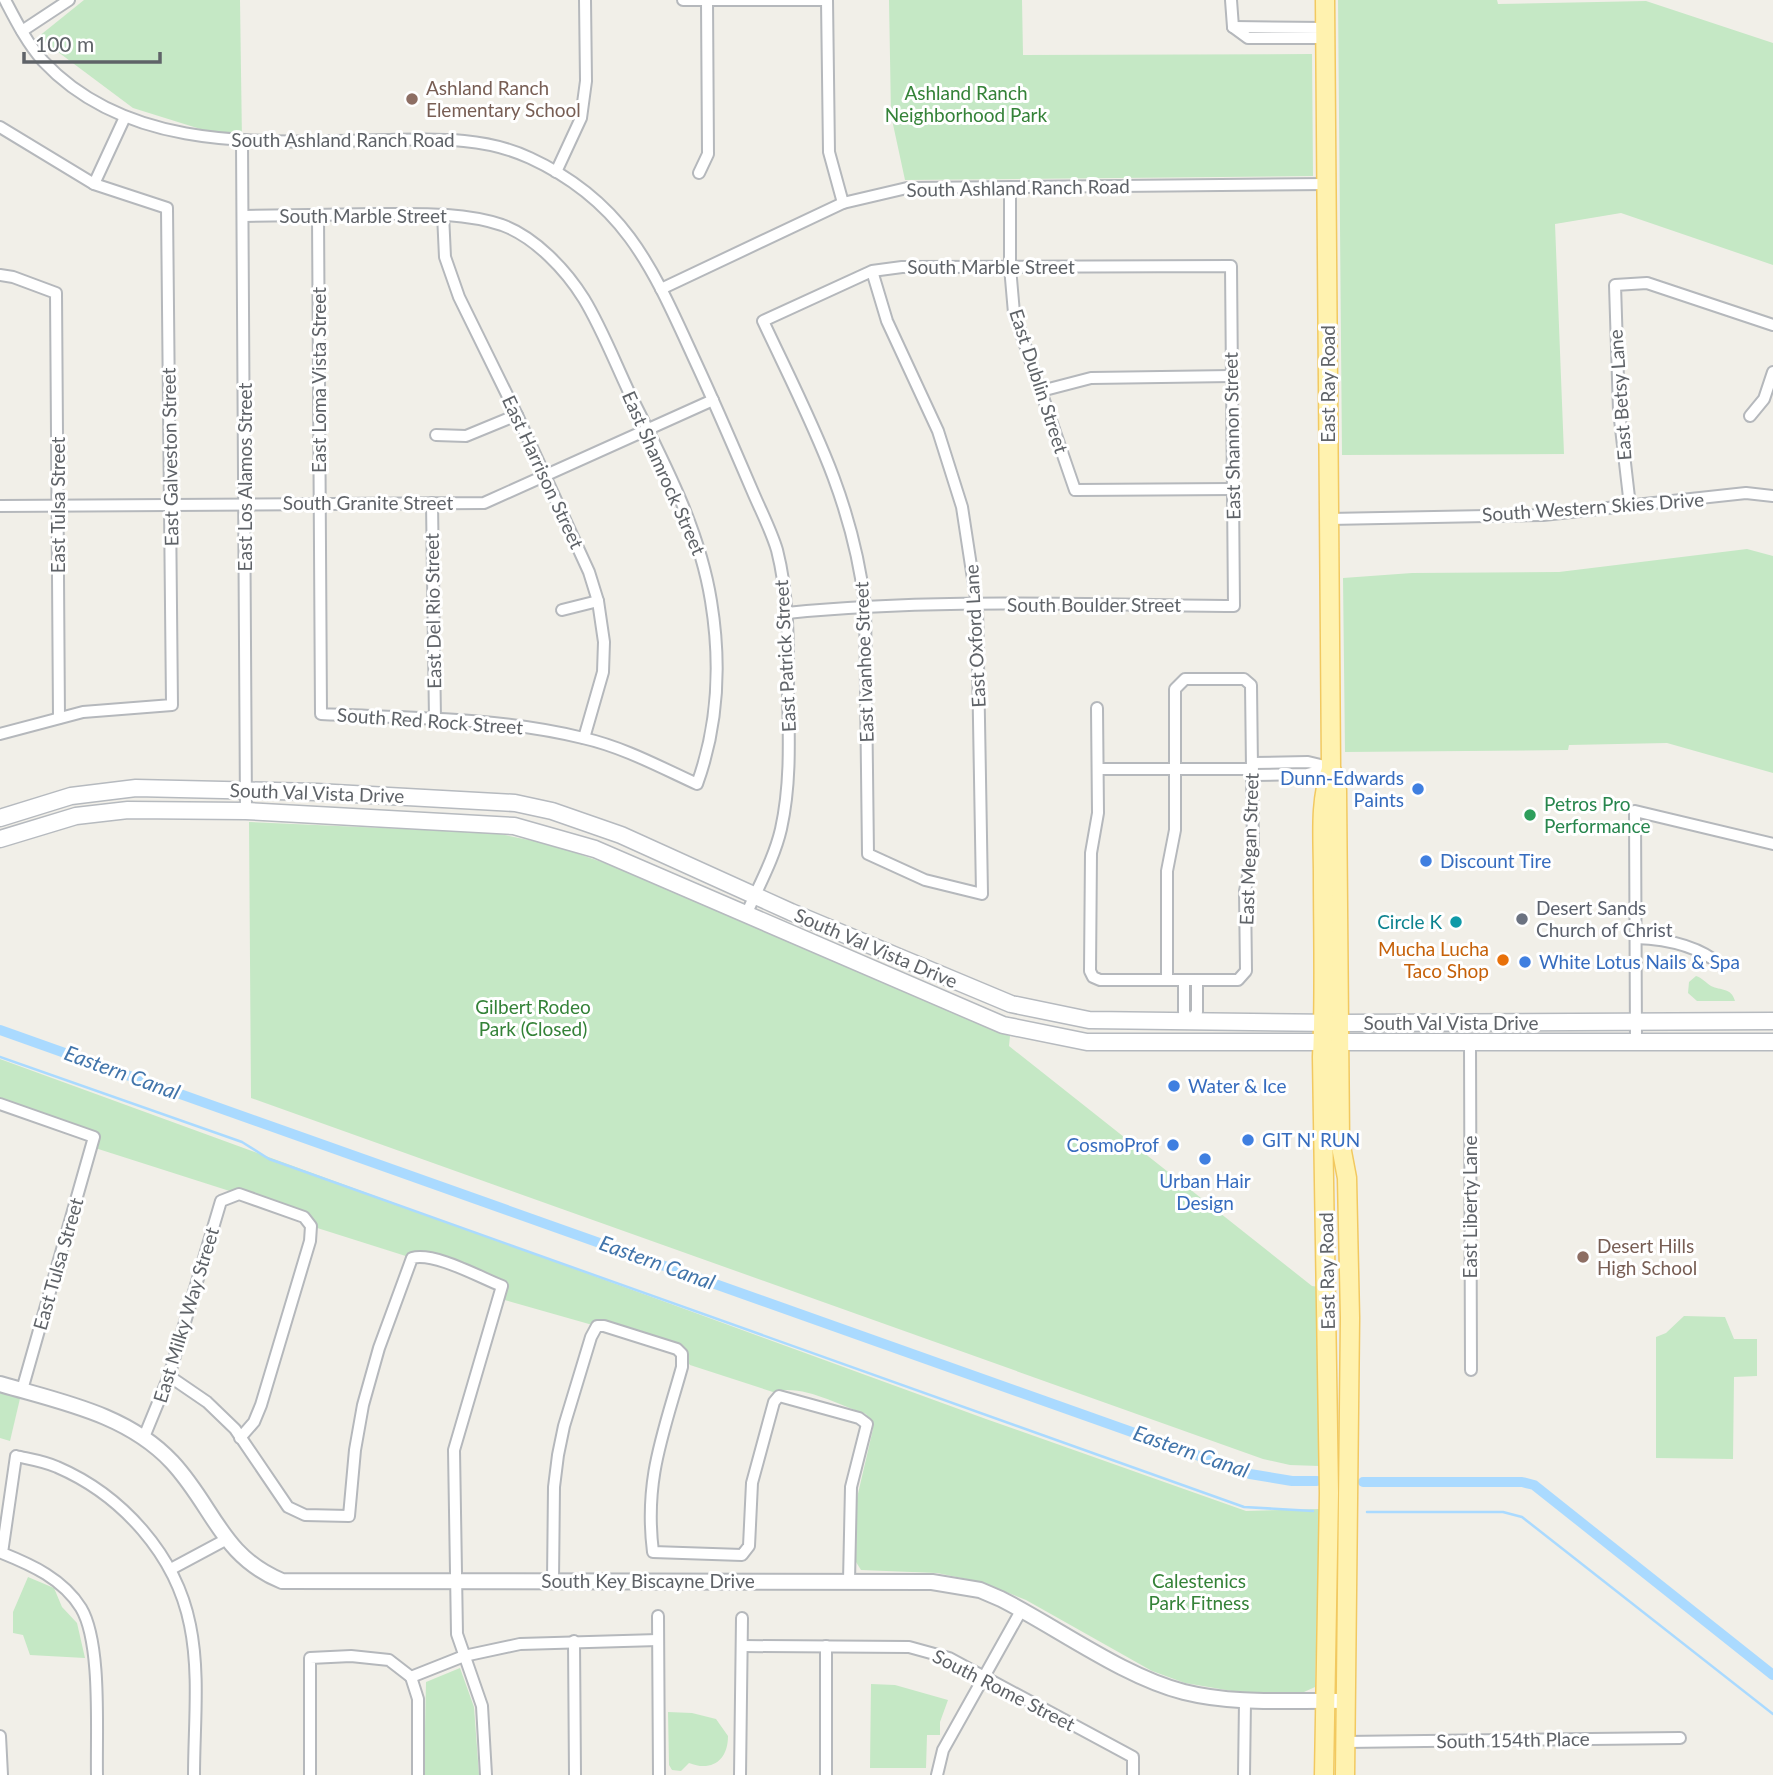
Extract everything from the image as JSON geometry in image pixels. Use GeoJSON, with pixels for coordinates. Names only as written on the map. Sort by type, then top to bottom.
{"type":"FeatureCollection","features":[{"type":"Feature","properties":{"kind":"main road","name":"East Ray Road"},"geometry":{"type":"LineString","coordinates":[[1324,1775],[1329,1493],[1327,1253],[1337,790],[1331,768],[1325,0]]}},
{"type":"Feature","properties":{"kind":"main road"},"geometry":{"type":"LineString","coordinates":[[128,810],[137,801],[163,797],[177,788]]}},
{"type":"Feature","properties":{"kind":"main road","name":"South Val Vista Drive"},"geometry":{"type":"LineString","coordinates":[[0,818],[71,796],[107,790],[246,790],[515,803],[552,811],[621,835],[754,895],[1011,1004],[1089,1020],[1331,1023],[1773,1021]]}},
{"type":"Feature","properties":{"kind":"main road"},"geometry":{"type":"LineString","coordinates":[[19,832],[27,818],[51,810],[71,796]]}},
{"type":"Feature","properties":{"kind":"main road","name":"South Val Vista Drive"},"geometry":{"type":"LineString","coordinates":[[0,839],[76,816],[128,810],[246,811],[514,826],[595,849],[1003,1025],[1087,1042],[1773,1042]]}},
{"type":"Feature","properties":{"kind":"main road"},"geometry":{"type":"LineString","coordinates":[[953,1004],[961,984]]}},
{"type":"Feature","properties":{"kind":"main road"},"geometry":{"type":"LineString","coordinates":[[1189,1022],[1189,1044]]}},
{"type":"Feature","properties":{"kind":"main road"},"geometry":{"type":"LineString","coordinates":[[1489,1043],[1502,1034],[1549,1030],[1555,1022]]}},
{"type":"Feature","properties":{"kind":"main road","name":"East Ray Road"},"geometry":{"type":"LineString","coordinates":[[1331,1043],[1340,1141],[1347,1178],[1350,1318],[1350,1542],[1345,1775]]}},
{"type":"Feature","properties":{"kind":"main road"},"geometry":{"type":"LineString","coordinates":[[1327,1253],[1339,1265],[1340,1300],[1350,1318]]}},
{"type":"Feature","properties":{"kind":"street","name":"South Ashland Ranch Road"},"geometry":{"type":"LineString","coordinates":[[5,0],[22,31],[43,60],[68,81],[125,117],[180,132],[242,142],[457,139],[528,157],[586,191],[614,217],[640,248],[661,289],[843,203],[907,188],[1326,184]]}},
{"type":"Feature","properties":{"kind":"street"},"geometry":{"type":"LineString","coordinates":[[22,31],[69,0]]}},
{"type":"Feature","properties":{"kind":"street"},"geometry":{"type":"LineString","coordinates":[[556,172],[581,118],[586,81],[584,0]]}},
{"type":"Feature","properties":{"kind":"street"},"geometry":{"type":"LineString","coordinates":[[683,0],[827,0],[829,152],[843,203]]}},
{"type":"Feature","properties":{"kind":"street"},"geometry":{"type":"LineString","coordinates":[[699,173],[708,154],[706,0]]}},
{"type":"Feature","properties":{"kind":"street"},"geometry":{"type":"LineString","coordinates":[[1231,0],[1233,27],[1275,34],[1325,33]]}},
{"type":"Feature","properties":{"kind":"street"},"geometry":{"type":"LineString","coordinates":[[0,127],[94,184],[125,117]]}},
{"type":"Feature","properties":{"kind":"street","name":"East Los Alamos Street"},"geometry":{"type":"LineString","coordinates":[[242,142],[246,811]]}},
{"type":"Feature","properties":{"kind":"street","name":"East Galveston Street"},"geometry":{"type":"LineString","coordinates":[[59,718],[83,712],[172,705],[167,208],[94,184]]}},
{"type":"Feature","properties":{"kind":"street","name":"East Dublin Street"},"geometry":{"type":"LineString","coordinates":[[1010,187],[1010,267],[1014,313],[1075,490],[1233,489]]}},
{"type":"Feature","properties":{"kind":"street","name":"South Marble Street"},"geometry":{"type":"LineString","coordinates":[[243,216],[443,214],[503,226],[536,245],[554,262]]}},
{"type":"Feature","properties":{"kind":"street","name":"East Harrison Street"},"geometry":{"type":"LineString","coordinates":[[443,214],[445,257],[459,298],[517,415],[589,572],[598,601],[604,642],[603,672],[584,738]]}},
{"type":"Feature","properties":{"kind":"street","name":"East Loma Vista Street"},"geometry":{"type":"LineString","coordinates":[[318,215],[321,714]]}},
{"type":"Feature","properties":{"kind":"street","name":"East Shamrock Street"},"geometry":{"type":"LineString","coordinates":[[554,262],[583,299],[693,528],[711,601],[715,632],[715,715],[710,748],[697,784]]}},
{"type":"Feature","properties":{"kind":"street","name":"South Marble Street"},"geometry":{"type":"LineString","coordinates":[[763,321],[872,271],[902,267],[1231,266]]}},
{"type":"Feature","properties":{"kind":"street","name":"East Shannon Street"},"geometry":{"type":"LineString","coordinates":[[1231,266],[1234,606]]}},
{"type":"Feature","properties":{"kind":"street","name":"East Oxford Lane"},"geometry":{"type":"LineString","coordinates":[[872,271],[887,321],[938,431],[962,507],[976,606],[982,894]]}},
{"type":"Feature","properties":{"kind":"street","name":"East Tulsa Street"},"geometry":{"type":"LineString","coordinates":[[0,275],[56,293],[59,718]]}},
{"type":"Feature","properties":{"kind":"street","name":"East Betsy Lane"},"geometry":{"type":"LineString","coordinates":[[1630,506],[1619,411],[1615,285],[1647,283],[1773,325]]}},
{"type":"Feature","properties":{"kind":"street","name":"East Patrick Street"},"geometry":{"type":"LineString","coordinates":[[661,289],[713,400],[776,547],[787,612],[789,776],[780,831],[746,915]]}},
{"type":"Feature","properties":{"kind":"street","name":"East Ivanhoe Street"},"geometry":{"type":"LineString","coordinates":[[763,321],[840,491],[860,566],[865,605],[868,853],[925,880],[982,894]]}},
{"type":"Feature","properties":{"kind":"street"},"geometry":{"type":"LineString","coordinates":[[1750,416],[1764,399],[1773,372]]}},
{"type":"Feature","properties":{"kind":"street"},"geometry":{"type":"LineString","coordinates":[[1041,391],[1091,378],[1232,376]]}},
{"type":"Feature","properties":{"kind":"street","name":"South Granite Street"},"geometry":{"type":"LineString","coordinates":[[0,506],[484,503],[713,400]]}},
{"type":"Feature","properties":{"kind":"street"},"geometry":{"type":"LineString","coordinates":[[436,435],[466,436],[517,415]]}},
{"type":"Feature","properties":{"kind":"street","name":"South Western Skies Drive"},"geometry":{"type":"LineString","coordinates":[[1329,519],[1543,515],[1746,494],[1773,496]]}},
{"type":"Feature","properties":{"kind":"street","name":"East Del Rio Street"},"geometry":{"type":"LineString","coordinates":[[432,503],[435,719]]}},
{"type":"Feature","properties":{"kind":"street"},"geometry":{"type":"LineString","coordinates":[[562,610],[598,601]]}},
{"type":"Feature","properties":{"kind":"street","name":"South Boulder Street"},"geometry":{"type":"LineString","coordinates":[[787,612],[865,605],[1234,606]]}},
{"type":"Feature","properties":{"kind":"street","name":"East Megan Street"},"geometry":{"type":"LineString","coordinates":[[1175,769],[1177,684],[1185,679],[1244,679],[1248,682],[1252,689],[1253,851],[1245,891],[1244,975],[1238,980],[1197,980]]}},
{"type":"Feature","properties":{"kind":"street"},"geometry":{"type":"LineString","coordinates":[[1097,708],[1098,813],[1091,853],[1090,971],[1093,977],[1100,980],[1167,980],[1184,980],[1197,980],[1197,1012],[1189,1022],[1184,1012],[1184,980]]}},
{"type":"Feature","properties":{"kind":"street","name":"South Red Rock Street"},"geometry":{"type":"LineString","coordinates":[[321,714],[513,725],[584,738],[638,756],[697,784]]}},
{"type":"Feature","properties":{"kind":"street"},"geometry":{"type":"LineString","coordinates":[[0,734],[59,718]]}},
{"type":"Feature","properties":{"kind":"street"},"geometry":{"type":"LineString","coordinates":[[1098,769],[1253,769],[1307,774],[1331,768]]}},
{"type":"Feature","properties":{"kind":"street"},"geometry":{"type":"LineString","coordinates":[[1167,980],[1167,871],[1175,830],[1175,769]]}},
{"type":"Feature","properties":{"kind":"street"},"geometry":{"type":"LineString","coordinates":[[1636,1044],[1635,811],[1773,844]]}},
{"type":"Feature","properties":{"kind":"street"},"geometry":{"type":"LineString","coordinates":[[1636,938],[1652,938],[1706,952],[1722,966]]}},
{"type":"Feature","properties":{"kind":"street","name":"East Liberty Lane"},"geometry":{"type":"LineString","coordinates":[[1470,1043],[1471,1370]]}},
{"type":"Feature","properties":{"kind":"street","name":"East Tulsa Street"},"geometry":{"type":"LineString","coordinates":[[0,1104],[94,1137],[22,1390]]}},
{"type":"Feature","properties":{"kind":"street","name":"East Milky Way Street"},"geometry":{"type":"LineString","coordinates":[[144,1437],[169,1376],[221,1201],[230,1195],[240,1194],[304,1217],[311,1226],[310,1241],[261,1405],[240,1438]]}},
{"type":"Feature","properties":{"kind":"street"},"geometry":{"type":"LineString","coordinates":[[169,1376],[207,1402],[240,1438],[288,1507],[305,1515],[349,1516],[355,1450],[363,1405],[412,1258],[421,1255],[502,1286],[454,1450],[457,1634],[482,1706],[486,1775]]}},
{"type":"Feature","properties":{"kind":"street"},"geometry":{"type":"LineString","coordinates":[[554,1580],[554,1487],[558,1455],[571,1401],[597,1326],[677,1349],[682,1354],[682,1367],[651,1476],[649,1520],[653,1552],[742,1555],[749,1546],[752,1483],[774,1402],[779,1396],[867,1424],[851,1487],[849,1581]]}},
{"type":"Feature","properties":{"kind":"street","name":"South Key Biscayne Drive"},"geometry":{"type":"LineString","coordinates":[[0,1384],[105,1415],[144,1437],[182,1474],[226,1539],[252,1566],[282,1581],[932,1582],[981,1590],[1022,1609],[1163,1685],[1202,1696],[1245,1701],[1345,1701]]}},
{"type":"Feature","properties":{"kind":"street"},"geometry":{"type":"LineString","coordinates":[[97,1775],[91,1634],[81,1608],[63,1587],[36,1566],[2,1553],[16,1455],[55,1466],[89,1483],[117,1505],[153,1542],[171,1569],[184,1600],[194,1656],[194,1775]]}},
{"type":"Feature","properties":{"kind":"street"},"geometry":{"type":"LineString","coordinates":[[171,1569],[226,1539]]}},
{"type":"Feature","properties":{"kind":"street"},"geometry":{"type":"LineString","coordinates":[[937,1775],[943,1750],[1022,1609]]}},
{"type":"Feature","properties":{"kind":"street"},"geometry":{"type":"LineString","coordinates":[[658,1616],[659,1775]]}},
{"type":"Feature","properties":{"kind":"street"},"geometry":{"type":"LineString","coordinates":[[740,1775],[742,1618]]}},
{"type":"Feature","properties":{"kind":"street"},"geometry":{"type":"LineString","coordinates":[[411,1677],[464,1656],[520,1644],[658,1640]]}},
{"type":"Feature","properties":{"kind":"street"},"geometry":{"type":"LineString","coordinates":[[574,1642],[575,1775]]}},
{"type":"Feature","properties":{"kind":"street","name":"South Rome Street"},"geometry":{"type":"LineString","coordinates":[[742,1646],[909,1647],[926,1650],[949,1658],[1133,1757],[1133,1775]]}},
{"type":"Feature","properties":{"kind":"street"},"geometry":{"type":"LineString","coordinates":[[826,1646],[826,1775]]}},
{"type":"Feature","properties":{"kind":"street"},"geometry":{"type":"LineString","coordinates":[[310,1775],[310,1658],[351,1656],[389,1660],[411,1677],[418,1699],[418,1775]]}},
{"type":"Feature","properties":{"kind":"street"},"geometry":{"type":"LineString","coordinates":[[1244,1775],[1245,1701]]}},
{"type":"Feature","properties":{"kind":"street"},"geometry":{"type":"LineString","coordinates":[[0,1736],[2,1775]]}},
{"type":"Feature","properties":{"kind":"street","name":"South 154th Place"},"geometry":{"type":"LineString","coordinates":[[1345,1742],[1680,1738]]}},
{"type":"Feature","properties":{"kind":"green space"},"geometry":{"type":"Polygon","coordinates":[[[84,0],[240,0],[242,142],[133,108],[38,37],[84,0]]]}},
{"type":"Feature","properties":{"kind":"green space","name":"Ashland Ranch Neighborhood Park"},"geometry":{"type":"Polygon","coordinates":[[[889,0],[1022,0],[1023,55],[1312,54],[1313,176],[905,180],[891,115],[889,0]]]}},
{"type":"Feature","properties":{"kind":"green space"},"geometry":{"type":"Polygon","coordinates":[[[1338,0],[1497,0],[1498,4],[1646,1],[1773,43],[1773,265],[1621,213],[1555,224],[1564,454],[1342,455],[1338,0]]]}},
{"type":"Feature","properties":{"kind":"green space"},"geometry":{"type":"Polygon","coordinates":[[[1747,549],[1773,556],[1773,773],[1667,743],[1569,745],[1568,750],[1345,752],[1343,578],[1412,573],[1559,572],[1747,549]]]}},
{"type":"Feature","properties":{"kind":"green space","name":"Gilbert Rodeo Park (Closed)"},"geometry":{"type":"Polygon","coordinates":[[[249,822],[495,833],[553,845],[616,867],[1010,1036],[1009,1046],[1312,1286],[1320,1287],[1319,1466],[1290,1465],[1263,1459],[251,1098],[249,822]]]}},
{"type":"Feature","properties":{"kind":"green space"},"geometry":{"type":"Polygon","coordinates":[[[1696,976],[1711,986],[1728,991],[1735,1001],[1697,1001],[1688,993],[1689,982],[1696,976]]]}},
{"type":"Feature","properties":{"kind":"green space","name":"Calestenics Park Fitness"},"geometry":{"type":"Polygon","coordinates":[[[0,1059],[986,1419],[1246,1511],[1320,1509],[1315,1687],[1304,1692],[1244,1693],[1185,1683],[1152,1671],[1026,1600],[981,1582],[937,1573],[861,1570],[856,1562],[857,1498],[873,1429],[866,1414],[808,1393],[796,1390],[773,1392],[690,1365],[677,1349],[501,1299],[502,1286],[440,1261],[412,1258],[311,1226],[239,1194],[92,1147],[94,1138],[0,1104],[0,1059]]]}},
{"type":"Feature","properties":{"kind":"green space"},"geometry":{"type":"Polygon","coordinates":[[[1684,1316],[1725,1317],[1734,1339],[1757,1339],[1757,1376],[1734,1377],[1733,1459],[1656,1458],[1656,1337],[1666,1333],[1684,1316]]]}},
{"type":"Feature","properties":{"kind":"green space"},"geometry":{"type":"Polygon","coordinates":[[[0,1384],[22,1390],[10,1441],[0,1438],[0,1384]]]}},
{"type":"Feature","properties":{"kind":"green space"},"geometry":{"type":"Polygon","coordinates":[[[28,1577],[54,1588],[62,1607],[77,1623],[85,1658],[30,1655],[23,1635],[13,1633],[13,1612],[28,1577]]]}},
{"type":"Feature","properties":{"kind":"green space"},"geometry":{"type":"Polygon","coordinates":[[[460,1668],[474,1707],[479,1775],[424,1775],[426,1682],[460,1668]]]}},
{"type":"Feature","properties":{"kind":"green space"},"geometry":{"type":"Polygon","coordinates":[[[871,1684],[895,1685],[948,1700],[940,1722],[940,1735],[927,1735],[926,1768],[870,1768],[871,1684]]]}},
{"type":"Feature","properties":{"kind":"green space"},"geometry":{"type":"Polygon","coordinates":[[[668,1712],[692,1713],[716,1719],[728,1736],[721,1758],[711,1765],[689,1763],[681,1771],[672,1770],[669,1765],[668,1712]]]}},
{"type":"Feature","properties":{"kind":"waterway","name":"Eastern Canal"},"geometry":{"type":"LineString","coordinates":[[0,1030],[1250,1474],[1292,1481],[1317,1481]]}},
{"type":"Feature","properties":{"kind":"waterway"},"geometry":{"type":"LineString","coordinates":[[0,1057],[242,1142],[269,1159],[1244,1507],[1313,1511]]}},
{"type":"Feature","properties":{"kind":"waterway","name":"Eastern Canal"},"geometry":{"type":"LineString","coordinates":[[1363,1482],[1522,1482],[1534,1485],[1773,1675]]}},
{"type":"Feature","properties":{"kind":"waterway"},"geometry":{"type":"LineString","coordinates":[[1367,1512],[1503,1512],[1522,1517],[1773,1714]]}},
{"type":"Feature","properties":{"kind":"place","name":"Ashland Ranch Elementary School"},"geometry":{"type":"Point","coordinates":[412,99]}},
{"type":"Feature","properties":{"kind":"place","name":"Dunn-Edwards Paints"},"geometry":{"type":"Point","coordinates":[1418,789]}},
{"type":"Feature","properties":{"kind":"place","name":"Petros Pro Performance"},"geometry":{"type":"Point","coordinates":[1530,815]}},
{"type":"Feature","properties":{"kind":"place","name":"Discount Tire"},"geometry":{"type":"Point","coordinates":[1426,861]}},
{"type":"Feature","properties":{"kind":"place","name":"Desert Sands Church of Christ"},"geometry":{"type":"Point","coordinates":[1522,919]}},
{"type":"Feature","properties":{"kind":"place","name":"Circle K"},"geometry":{"type":"Point","coordinates":[1456,922]}},
{"type":"Feature","properties":{"kind":"place","name":"Mucha Lucha Taco Shop"},"geometry":{"type":"Point","coordinates":[1503,960]}},
{"type":"Feature","properties":{"kind":"place","name":"White Lotus Nails & Spa"},"geometry":{"type":"Point","coordinates":[1525,962]}},
{"type":"Feature","properties":{"kind":"place","name":"Water & Ice"},"geometry":{"type":"Point","coordinates":[1174,1086]}},
{"type":"Feature","properties":{"kind":"place","name":"GIT N' RUN"},"geometry":{"type":"Point","coordinates":[1248,1140]}},
{"type":"Feature","properties":{"kind":"place","name":"CosmoProf"},"geometry":{"type":"Point","coordinates":[1173,1145]}},
{"type":"Feature","properties":{"kind":"place","name":"Urban Hair Design"},"geometry":{"type":"Point","coordinates":[1205,1159]}},
{"type":"Feature","properties":{"kind":"place","name":"Desert Hills High School"},"geometry":{"type":"Point","coordinates":[1583,1257]}}]}
